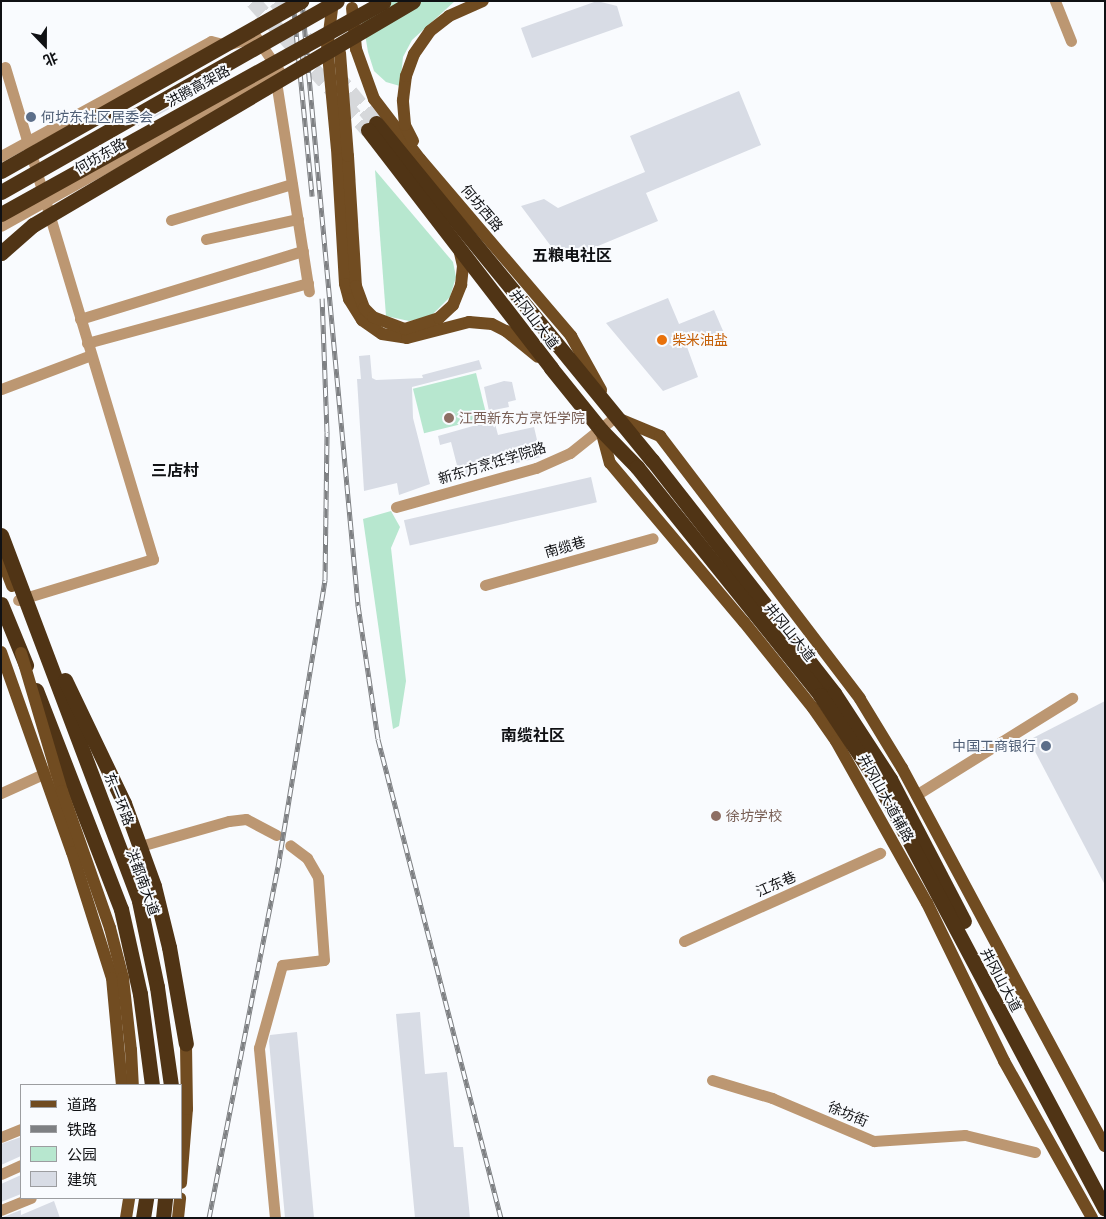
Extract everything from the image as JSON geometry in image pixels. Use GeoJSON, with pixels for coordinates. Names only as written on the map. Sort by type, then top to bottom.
{"type":"FeatureCollection","features":[{"type":"Feature","properties":{"kind":"highway"},"geometry":{"type":"LineString","coordinates":[[2,166],[301,1]]}},
{"type":"Feature","properties":{"kind":"highway","name":"洪腾高架路"},"geometry":{"type":"LineString","coordinates":[[1,192],[337,1]]}},
{"type":"Feature","properties":{"kind":"highway","name":"洪腾高架路"},"geometry":{"type":"LineString","coordinates":[[1,214],[385,1]]}},
{"type":"Feature","properties":{"kind":"highway"},"geometry":{"type":"LineString","coordinates":[[1,253],[33,225],[413,1]]}},
{"type":"Feature","properties":{"kind":"highway","name":"井冈山大道"},"geometry":{"type":"LineString","coordinates":[[1105,1188],[890,778],[834,693],[615,417],[372,126],[459,247],[551,368],[601,430],[637,467],[820,695],[879,784],[1105,1209]]}},
{"type":"Feature","properties":{"kind":"highway","name":"东一环路"},"geometry":{"type":"LineString","coordinates":[[1,535],[23,603],[124,857],[139,901],[157,987],[173,1084]]}},
{"type":"Feature","properties":{"kind":"highway"},"geometry":{"type":"LineString","coordinates":[[23,603],[128,812],[156,895],[170,948],[186,1044]]}},
{"type":"Feature","properties":{"kind":"highway"},"geometry":{"type":"LineString","coordinates":[[1,604],[67,763],[121,909],[140,994],[152,1084]]}},
{"type":"Feature","properties":{"kind":"highway"},"geometry":{"type":"LineString","coordinates":[[143,1218],[146,1199]]}},
{"type":"Feature","properties":{"kind":"highway"},"geometry":{"type":"LineString","coordinates":[[164,1218],[165,1199]]}},
{"type":"Feature","properties":{"kind":"main road","name":"何坊西路"},"geometry":{"type":"LineString","coordinates":[[333,1],[328,44],[356,286],[363,314],[384,329],[407,338],[469,322],[492,324],[506,331],[551,368]]}},
{"type":"Feature","properties":{"kind":"main road"},"geometry":{"type":"LineString","coordinates":[[420,160],[406,125],[403,100],[406,76],[414,54],[430,31],[449,16],[483,1]]}},
{"type":"Feature","properties":{"kind":"main road","name":"何坊西路"},"geometry":{"type":"LineString","coordinates":[[342,152],[340,52],[345,22],[356,4]]}},
{"type":"Feature","properties":{"kind":"main road","name":"何坊西路"},"geometry":{"type":"LineString","coordinates":[[356,4],[356,48],[374,100],[420,160],[571,336],[615,417]]}},
{"type":"Feature","properties":{"kind":"main road","name":"何坊西路"},"geometry":{"type":"LineString","coordinates":[[384,329],[405,329],[424,325],[453,305],[461,285],[463,266],[459,247]]}},
{"type":"Feature","properties":{"kind":"main road","name":"井冈山大道辅路"},"geometry":{"type":"LineString","coordinates":[[615,417],[660,436],[860,699],[916,795],[1105,1146]]}},
{"type":"Feature","properties":{"kind":"main road","name":"井冈山大道辅路"},"geometry":{"type":"LineString","coordinates":[[601,430],[610,463],[744,622],[813,708],[836,741],[927,904],[1004,1061],[1092,1218]]}},
{"type":"Feature","properties":{"kind":"main road","name":"洪都南大道"},"geometry":{"type":"LineString","coordinates":[[1,557],[23,603],[128,882],[160,975],[173,1084]]}},
{"type":"Feature","properties":{"kind":"main road"},"geometry":{"type":"LineString","coordinates":[[1,652],[44,773],[112,978],[122,1084]]}},
{"type":"Feature","properties":{"kind":"main road"},"geometry":{"type":"LineString","coordinates":[[21,653],[62,791],[110,928],[123,978],[132,1050],[133,1084]]}},
{"type":"Feature","properties":{"kind":"main road"},"geometry":{"type":"LineString","coordinates":[[182,1171],[187,1110],[186,1044]]}},
{"type":"Feature","properties":{"kind":"main road"},"geometry":{"type":"LineString","coordinates":[[125,1199],[125,1218]]}},
{"type":"Feature","properties":{"kind":"main road"},"geometry":{"type":"LineString","coordinates":[[125,1218],[129,1199]]}},
{"type":"Feature","properties":{"kind":"main road"},"geometry":{"type":"LineString","coordinates":[[178,1218],[179,1199]]}},
{"type":"Feature","properties":{"kind":"street"},"geometry":{"type":"LineString","coordinates":[[324,1],[328,44]]}},
{"type":"Feature","properties":{"kind":"street"},"geometry":{"type":"LineString","coordinates":[[1055,1],[1071,41]]}},
{"type":"Feature","properties":{"kind":"street"},"geometry":{"type":"LineString","coordinates":[[2,166],[27,145],[211,41],[226,45],[256,37],[279,71],[275,74],[308,287],[87,344]]}},
{"type":"Feature","properties":{"kind":"street","name":"何坊东路"},"geometry":{"type":"LineString","coordinates":[[1,206],[272,60]]}},
{"type":"Feature","properties":{"kind":"street"},"geometry":{"type":"LineString","coordinates":[[4,67],[153,559],[23,603]]}},
{"type":"Feature","properties":{"kind":"street","name":"何坊东路"},"geometry":{"type":"LineString","coordinates":[[1,226],[45,204],[275,74]]}},
{"type":"Feature","properties":{"kind":"street"},"geometry":{"type":"LineString","coordinates":[[171,220],[292,184]]}},
{"type":"Feature","properties":{"kind":"street"},"geometry":{"type":"LineString","coordinates":[[206,239],[298,219]]}},
{"type":"Feature","properties":{"kind":"street"},"geometry":{"type":"LineString","coordinates":[[80,319],[303,252]]}},
{"type":"Feature","properties":{"kind":"street"},"geometry":{"type":"LineString","coordinates":[[1,389],[91,355]]}},
{"type":"Feature","properties":{"kind":"street","name":"新东方烹饪学院路"},"geometry":{"type":"LineString","coordinates":[[396,507],[536,468],[570,453],[615,417]]}},
{"type":"Feature","properties":{"kind":"street","name":"南缆巷"},"geometry":{"type":"LineString","coordinates":[[485,585],[653,538]]}},
{"type":"Feature","properties":{"kind":"street"},"geometry":{"type":"LineString","coordinates":[[916,795],[1072,698]]}},
{"type":"Feature","properties":{"kind":"street"},"geometry":{"type":"LineString","coordinates":[[1,794],[67,763]]}},
{"type":"Feature","properties":{"kind":"street"},"geometry":{"type":"LineString","coordinates":[[124,857],[144,845],[228,821],[246,819],[276,836]]}},
{"type":"Feature","properties":{"kind":"street"},"geometry":{"type":"LineString","coordinates":[[275,1218],[259,1048],[282,965],[324,960],[318,877],[307,858],[290,845]]}},
{"type":"Feature","properties":{"kind":"street","name":"江东巷"},"geometry":{"type":"LineString","coordinates":[[684,941],[880,853]]}},
{"type":"Feature","properties":{"kind":"street","name":"徐坊街"},"geometry":{"type":"LineString","coordinates":[[712,1080],[772,1098],[874,1141],[965,1135],[1035,1152]]}},
{"type":"Feature","properties":{"kind":"street"},"geometry":{"type":"LineString","coordinates":[[1,1137],[20,1129]]}},
{"type":"Feature","properties":{"kind":"street"},"geometry":{"type":"LineString","coordinates":[[1,1174],[20,1165]]}},
{"type":"Feature","properties":{"kind":"street"},"geometry":{"type":"LineString","coordinates":[[1,1210],[28,1199]]}},
{"type":"Feature","properties":{"kind":"green space"},"geometry":{"type":"Polygon","coordinates":[[[374,1],[455,1],[412,40],[403,57],[400,86],[386,82],[374,71],[368,52],[361,10],[374,1]]]}},
{"type":"Feature","properties":{"kind":"green space"},"geometry":{"type":"Polygon","coordinates":[[[375,170],[453,262],[456,277],[450,297],[430,317],[409,321],[386,316],[375,170]]]}},
{"type":"Feature","properties":{"kind":"green space"},"geometry":{"type":"Polygon","coordinates":[[[476,373],[487,418],[424,433],[413,389],[476,373]]]}},
{"type":"Feature","properties":{"kind":"green space"},"geometry":{"type":"Polygon","coordinates":[[[391,511],[400,527],[391,548],[406,681],[399,726],[393,729],[363,519],[391,511]]]}},
{"type":"Feature","properties":{"kind":"building"},"geometry":{"type":"Polygon","coordinates":[[[597,1],[617,6],[623,26],[532,58],[521,28],[597,1]]]}},
{"type":"Feature","properties":{"kind":"building"},"geometry":{"type":"Polygon","coordinates":[[[227,74],[228,77],[138,126],[138,125],[227,74]]]}},
{"type":"Feature","properties":{"kind":"building"},"geometry":{"type":"Polygon","coordinates":[[[739,91],[761,145],[646,193],[658,221],[562,261],[521,206],[544,199],[558,208],[645,172],[630,136],[739,91]]]}},
{"type":"Feature","properties":{"kind":"building","name":"柴米油盐"},"geometry":{"type":"Polygon","coordinates":[[[668,298],[679,324],[714,310],[724,333],[687,347],[698,377],[663,391],[606,323],[668,298]]]}},
{"type":"Feature","properties":{"kind":"building"},"geometry":{"type":"Polygon","coordinates":[[[370,355],[372,378],[376,380],[423,378],[422,375],[479,360],[482,369],[412,387],[413,418],[430,484],[399,495],[397,483],[364,491],[357,379],[361,379],[359,356],[370,355]]]}},
{"type":"Feature","properties":{"kind":"building"},"geometry":{"type":"Polygon","coordinates":[[[504,381],[512,382],[516,400],[508,402],[509,407],[489,411],[484,387],[504,381]]]}},
{"type":"Feature","properties":{"kind":"building"},"geometry":{"type":"Polygon","coordinates":[[[494,420],[498,435],[534,427],[541,457],[460,477],[451,442],[440,445],[438,436],[494,420]]]}},
{"type":"Feature","properties":{"kind":"building"},"geometry":{"type":"Polygon","coordinates":[[[591,477],[597,502],[410,546],[404,520],[591,477]]]}},
{"type":"Feature","properties":{"kind":"building"},"geometry":{"type":"Polygon","coordinates":[[[1105,701],[1105,885],[1029,740],[1105,701]]]}},
{"type":"Feature","properties":{"kind":"building"},"geometry":{"type":"Polygon","coordinates":[[[420,1012],[425,1074],[447,1072],[454,1147],[463,1147],[470,1218],[415,1218],[396,1014],[420,1012]]]}},
{"type":"Feature","properties":{"kind":"building"},"geometry":{"type":"Polygon","coordinates":[[[297,1032],[314,1218],[285,1218],[269,1041],[270,1035],[297,1032]]]}},
{"type":"Feature","properties":{"kind":"building"},"geometry":{"type":"Polygon","coordinates":[[[20,1137],[20,1156],[1,1165],[1,1144],[20,1137]]]}},
{"type":"Feature","properties":{"kind":"building"},"geometry":{"type":"Polygon","coordinates":[[[20,1175],[20,1194],[1,1202],[1,1184],[20,1175]]]}},
{"type":"Feature","properties":{"kind":"building"},"geometry":{"type":"Polygon","coordinates":[[[54,1201],[60,1218],[1,1218],[21,1210],[21,1215],[54,1201]]]}},
{"type":"Feature","properties":{"kind":"tunnel"},"geometry":{"type":"LineString","coordinates":[[253,1],[368,130]]}},
{"type":"Feature","properties":{"kind":"tunnel"},"geometry":{"type":"LineString","coordinates":[[276,1],[318,53]]}},
{"type":"Feature","properties":{"kind":"tunnel"},"geometry":{"type":"LineString","coordinates":[[336,74],[376,123]]}},
{"type":"Feature","properties":{"kind":"railway"},"geometry":{"type":"LineString","coordinates":[[293,1],[312,196]]}},
{"type":"Feature","properties":{"kind":"railway"},"geometry":{"type":"LineString","coordinates":[[302,1],[358,605],[378,739],[501,1218]]}},
{"type":"Feature","properties":{"kind":"railway"},"geometry":{"type":"LineString","coordinates":[[209,1218],[278,867],[325,580],[327,432],[322,298]]}},
{"type":"Feature","properties":{"kind":"place","name":"何坊东社区居委会"},"geometry":{"type":"Point","coordinates":[31,117]}},
{"type":"Feature","properties":{"kind":"place","name":"柴米油盐"},"geometry":{"type":"Point","coordinates":[662,340]}},
{"type":"Feature","properties":{"kind":"place","name":"江西新东方烹饪学院"},"geometry":{"type":"Point","coordinates":[449,418]}},
{"type":"Feature","properties":{"kind":"place","name":"中国工商银行"},"geometry":{"type":"Point","coordinates":[1046,746]}},
{"type":"Feature","properties":{"kind":"place","name":"徐坊学校"},"geometry":{"type":"Point","coordinates":[716,816]}},
{"type":"Feature","properties":{"kind":"district","name":"五粮电社区"},"geometry":{"type":"Point","coordinates":[572,255]}},
{"type":"Feature","properties":{"kind":"district","name":"三店村"},"geometry":{"type":"Point","coordinates":[175,470]}},
{"type":"Feature","properties":{"kind":"district","name":"南缆社区"},"geometry":{"type":"Point","coordinates":[533,735]}}]}
